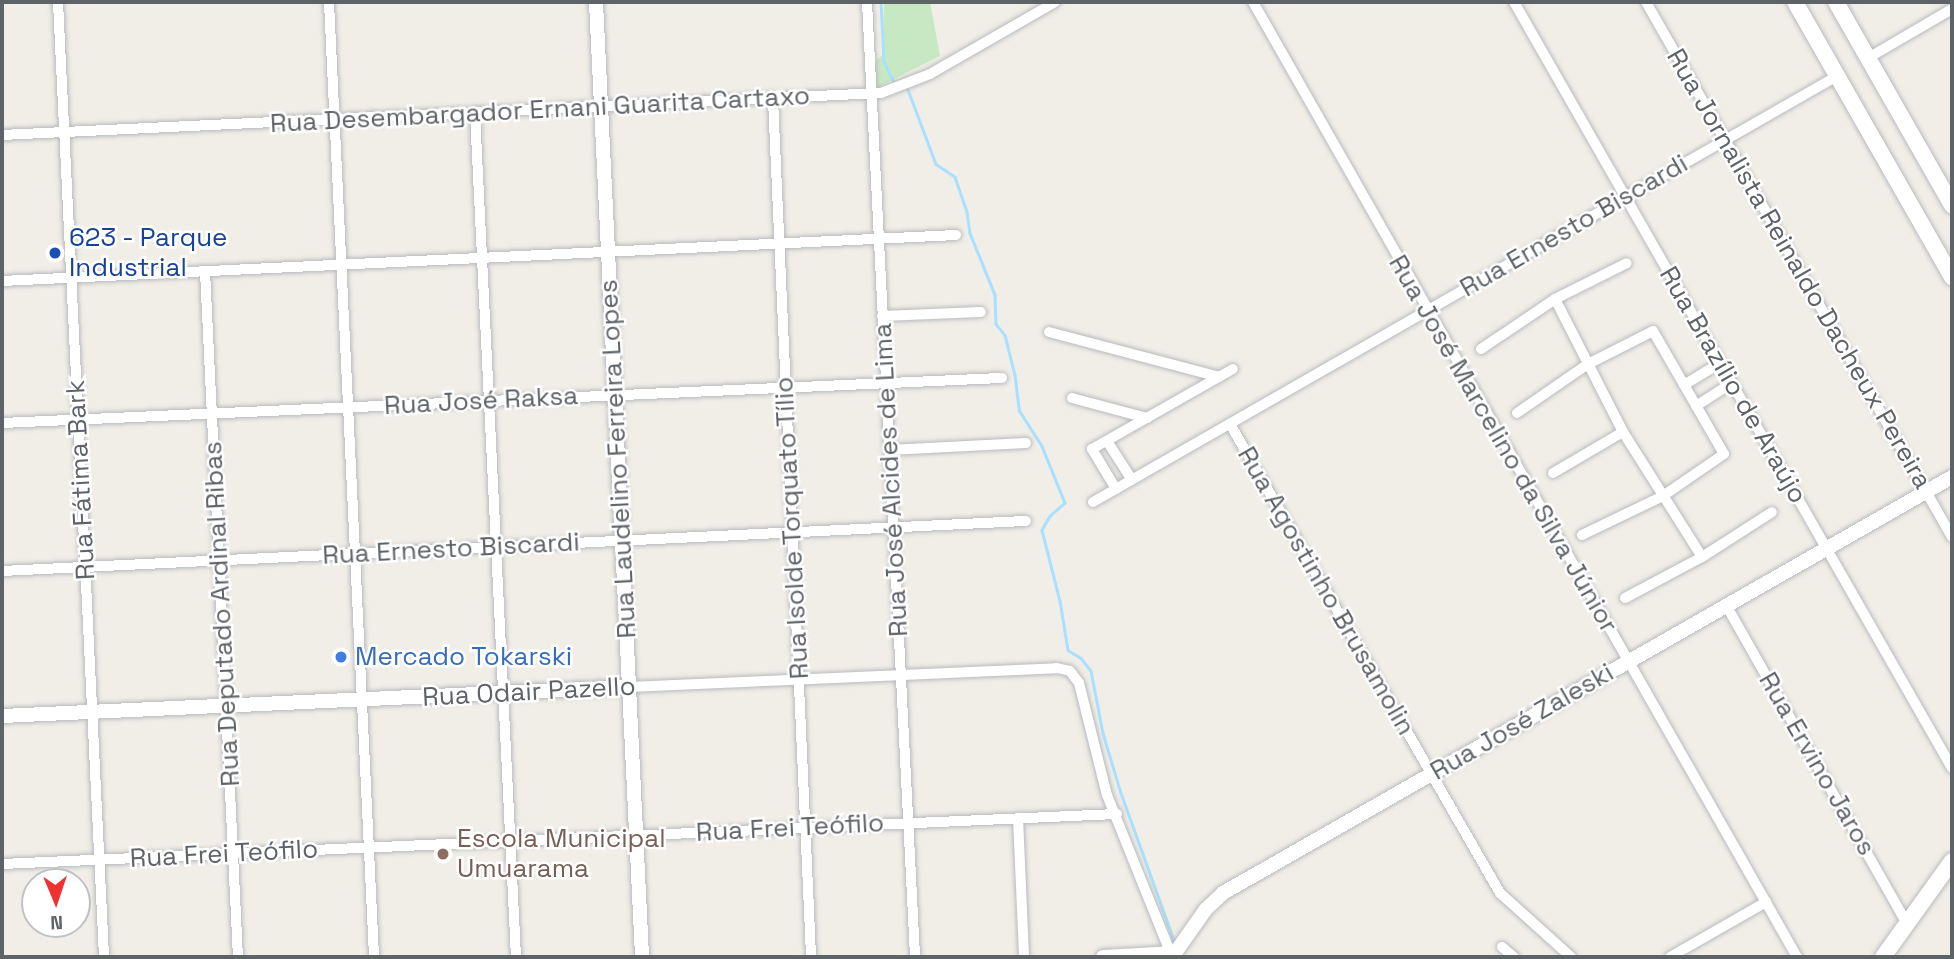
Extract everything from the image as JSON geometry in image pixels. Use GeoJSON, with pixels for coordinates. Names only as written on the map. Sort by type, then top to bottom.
{"type":"FeatureCollection","features":[{"type":"Feature","properties":{"kind":"main road"},"geometry":{"type":"LineString","coordinates":[[1794,2],[1952,278]]}},
{"type":"Feature","properties":{"kind":"main road"},"geometry":{"type":"LineString","coordinates":[[1836,2],[1952,205]]}},
{"type":"Feature","properties":{"kind":"main road"},"geometry":{"type":"LineString","coordinates":[[1883,957],[1952,861]]}},
{"type":"Feature","properties":{"kind":"street","name":"Rua Fátima Bark"},"geometry":{"type":"LineString","coordinates":[[58,2],[104,957]]}},
{"type":"Feature","properties":{"kind":"street"},"geometry":{"type":"LineString","coordinates":[[329,2],[374,957]]}},
{"type":"Feature","properties":{"kind":"street","name":"Rua Laudelino Ferreira Lopes"},"geometry":{"type":"LineString","coordinates":[[596,2],[642,957]]}},
{"type":"Feature","properties":{"kind":"street","name":"Rua José Alcides de Lima"},"geometry":{"type":"LineString","coordinates":[[867,2],[915,957]]}},
{"type":"Feature","properties":{"kind":"street","name":"Rua Desembargador Ernani Guarita Cartaxo"},"geometry":{"type":"LineString","coordinates":[[2,135],[871,94],[915,81],[1055,2]]}},
{"type":"Feature","properties":{"kind":"street","name":"Rua José Marcelino da Silva Júnior"},"geometry":{"type":"LineString","coordinates":[[1253,2],[1797,957]]}},
{"type":"Feature","properties":{"kind":"street","name":"Rua Brazílio de Araújo"},"geometry":{"type":"LineString","coordinates":[[1514,2],[1952,768]]}},
{"type":"Feature","properties":{"kind":"street","name":"Rua Jornalista Reinaldo Dacheux Pereira"},"geometry":{"type":"LineString","coordinates":[[1646,2],[1952,537]]}},
{"type":"Feature","properties":{"kind":"street"},"geometry":{"type":"LineString","coordinates":[[1868,58],[1952,9]]}},
{"type":"Feature","properties":{"kind":"street","name":"Rua Ernesto Biscardi"},"geometry":{"type":"LineString","coordinates":[[1093,502],[1837,76]]}},
{"type":"Feature","properties":{"kind":"street","name":"Rua Isolde Torquato Tílio"},"geometry":{"type":"LineString","coordinates":[[772,99],[811,957]]}},
{"type":"Feature","properties":{"kind":"street"},"geometry":{"type":"LineString","coordinates":[[475,113],[516,957]]}},
{"type":"Feature","properties":{"kind":"street"},"geometry":{"type":"LineString","coordinates":[[2,281],[956,235]]}},
{"type":"Feature","properties":{"kind":"street"},"geometry":{"type":"LineString","coordinates":[[1481,349],[1555,299],[1627,263]]}},
{"type":"Feature","properties":{"kind":"street","name":"Rua Deputado Ardinal Ribas"},"geometry":{"type":"LineString","coordinates":[[205,271],[239,957]]}},
{"type":"Feature","properties":{"kind":"street"},"geometry":{"type":"LineString","coordinates":[[1555,299],[1623,432],[1702,557]]}},
{"type":"Feature","properties":{"kind":"street"},"geometry":{"type":"LineString","coordinates":[[883,316],[981,312]]}},
{"type":"Feature","properties":{"kind":"street"},"geometry":{"type":"LineString","coordinates":[[1517,413],[1588,364],[1653,331],[1724,454],[1663,496],[1582,536]]}},
{"type":"Feature","properties":{"kind":"street"},"geometry":{"type":"LineString","coordinates":[[1049,332],[1219,377]]}},
{"type":"Feature","properties":{"kind":"street"},"geometry":{"type":"LineString","coordinates":[[1684,385],[1720,363]]}},
{"type":"Feature","properties":{"kind":"street"},"geometry":{"type":"LineString","coordinates":[[1116,489],[1092,449],[1233,369]]}},
{"type":"Feature","properties":{"kind":"street","name":"Rua José Raksa"},"geometry":{"type":"LineString","coordinates":[[2,423],[1002,377]]}},
{"type":"Feature","properties":{"kind":"street"},"geometry":{"type":"LineString","coordinates":[[1696,405],[1732,383]]}},
{"type":"Feature","properties":{"kind":"street"},"geometry":{"type":"LineString","coordinates":[[1072,398],[1147,418]]}},
{"type":"Feature","properties":{"kind":"street","name":"Rua Agostinho Brusamolin"},"geometry":{"type":"LineString","coordinates":[[1230,424],[1500,893],[1571,957]]}},
{"type":"Feature","properties":{"kind":"street"},"geometry":{"type":"LineString","coordinates":[[1553,473],[1623,432]]}},
{"type":"Feature","properties":{"kind":"street"},"geometry":{"type":"LineString","coordinates":[[1107,441],[1132,480]]}},
{"type":"Feature","properties":{"kind":"street"},"geometry":{"type":"LineString","coordinates":[[889,450],[1026,443]]}},
{"type":"Feature","properties":{"kind":"street","name":"Rua José Zaleski"},"geometry":{"type":"LineString","coordinates":[[1171,954],[1183,946],[1217,896],[1952,477]]}},
{"type":"Feature","properties":{"kind":"street"},"geometry":{"type":"LineString","coordinates":[[1625,598],[1702,557],[1772,512]]}},
{"type":"Feature","properties":{"kind":"street","name":"Rua Ernesto Biscardi"},"geometry":{"type":"LineString","coordinates":[[2,571],[1026,521]]}},
{"type":"Feature","properties":{"kind":"street","name":"Rua Ervino Jaros"},"geometry":{"type":"LineString","coordinates":[[1726,606],[1908,923]]}},
{"type":"Feature","properties":{"kind":"street","name":"Rua Odair Pazello"},"geometry":{"type":"LineString","coordinates":[[2,716],[1057,668],[1070,671],[1076,676],[1103,783],[1117,814]]}},
{"type":"Feature","properties":{"kind":"street"},"geometry":{"type":"LineString","coordinates":[[1103,957],[1171,954],[1117,814]]}},
{"type":"Feature","properties":{"kind":"street","name":"Rua Frei Teófilo"},"geometry":{"type":"LineString","coordinates":[[2,864],[1117,814]]}},
{"type":"Feature","properties":{"kind":"street"},"geometry":{"type":"LineString","coordinates":[[1018,818],[1024,957]]}},
{"type":"Feature","properties":{"kind":"street"},"geometry":{"type":"LineString","coordinates":[[1670,957],[1766,902]]}},
{"type":"Feature","properties":{"kind":"street"},"geometry":{"type":"LineString","coordinates":[[1502,947],[1514,957]]}},
{"type":"Feature","properties":{"kind":"green space"},"geometry":{"type":"Polygon","coordinates":[[[884,2],[930,2],[940,56],[878,87],[871,66],[883,54],[884,2]]]}},
{"type":"Feature","properties":{"kind":"waterway"},"geometry":{"type":"LineString","coordinates":[[881,2],[884,62],[894,82],[898,84]]}},
{"type":"Feature","properties":{"kind":"waterway"},"geometry":{"type":"LineString","coordinates":[[907,87],[936,164],[955,177],[967,212],[970,233],[995,295],[996,324],[1005,335],[1015,375],[1019,410],[1042,446],[1065,503],[1050,516],[1042,530],[1060,601],[1068,650],[1081,658],[1091,671],[1103,733],[1121,793],[1175,943]]}},
{"type":"Feature","properties":{"kind":"place","name":"623 - Parque Industrial"},"geometry":{"type":"Point","coordinates":[55,253]}},
{"type":"Feature","properties":{"kind":"place","name":"Mercado Tokarski"},"geometry":{"type":"Point","coordinates":[341,657]}},
{"type":"Feature","properties":{"kind":"place","name":"Escola Municipal Umuarama"},"geometry":{"type":"Point","coordinates":[443,854]}}]}
